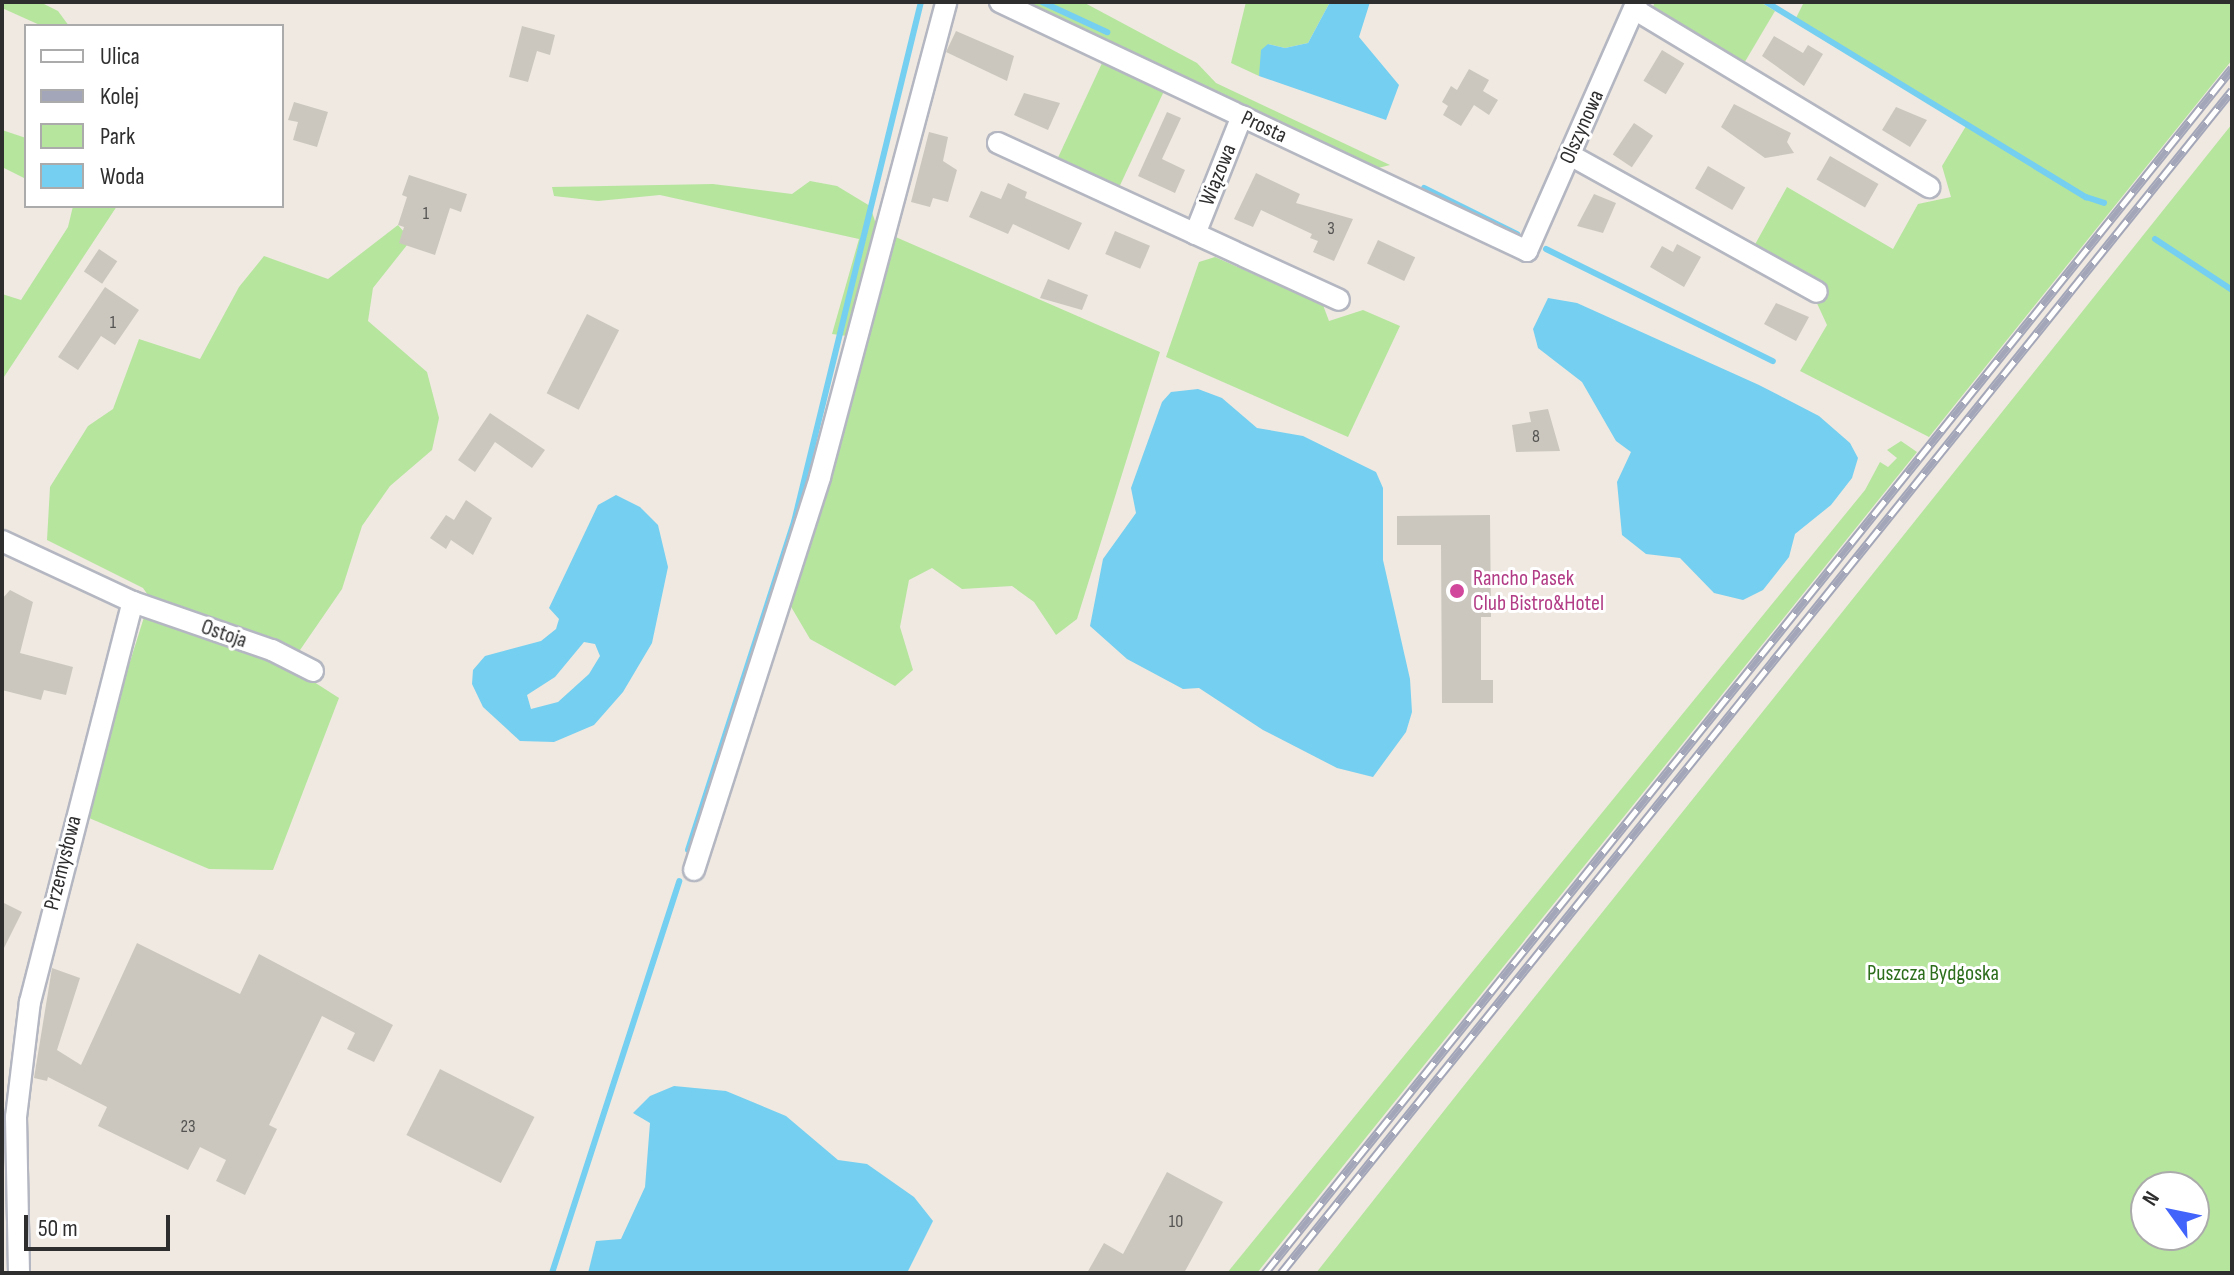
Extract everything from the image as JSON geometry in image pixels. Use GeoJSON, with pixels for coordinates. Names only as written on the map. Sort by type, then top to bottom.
{"type":"FeatureCollection","features":[{"type":"Feature","properties":{"kind":"street"},"geometry":{"type":"LineString","coordinates":[[694,870],[820,477],[946,2]]}},
{"type":"Feature","properties":{"kind":"street","name":"Prosta"},"geometry":{"type":"LineString","coordinates":[[1000,2],[1527,251]]}},
{"type":"Feature","properties":{"kind":"street"},"geometry":{"type":"LineString","coordinates":[[1636,6],[1929,187]]}},
{"type":"Feature","properties":{"kind":"street","name":"Olszynowa"},"geometry":{"type":"LineString","coordinates":[[1527,251],[1636,6]]}},
{"type":"Feature","properties":{"kind":"street","name":"Wiązowa"},"geometry":{"type":"LineString","coordinates":[[1195,234],[1242,116]]}},
{"type":"Feature","properties":{"kind":"street"},"geometry":{"type":"LineString","coordinates":[[998,143],[1339,300]]}},
{"type":"Feature","properties":{"kind":"street"},"geometry":{"type":"LineString","coordinates":[[1570,155],[1817,292]]}},
{"type":"Feature","properties":{"kind":"street"},"geometry":{"type":"LineString","coordinates":[[2,541],[133,602]]}},
{"type":"Feature","properties":{"kind":"street","name":"Ostoja"},"geometry":{"type":"LineString","coordinates":[[133,602],[272,650],[313,671]]}},
{"type":"Feature","properties":{"kind":"street","name":"Przemysłowa"},"geometry":{"type":"LineString","coordinates":[[19,1273],[16,1117],[30,1002],[133,602]]}},
{"type":"Feature","properties":{"kind":"street"},"geometry":{"type":"LineString","coordinates":[[2,1269],[10,1273]]}},
{"type":"Feature","properties":{"kind":"green space"},"geometry":{"type":"Polygon","coordinates":[[[2,2],[40,2],[58,11],[68,24],[38,24],[2,8],[2,2]]]}},
{"type":"Feature","properties":{"kind":"green space"},"geometry":{"type":"Polygon","coordinates":[[[1019,2],[1083,2],[1197,63],[1216,83],[1390,165],[1374,169],[1019,2]]]}},
{"type":"Feature","properties":{"kind":"green space"},"geometry":{"type":"Polygon","coordinates":[[[1246,2],[1330,2],[1308,43],[1285,48],[1268,44],[1259,76],[1231,63],[1246,2]]]}},
{"type":"Feature","properties":{"kind":"green space"},"geometry":{"type":"Polygon","coordinates":[[[1655,2],[1760,2],[1775,11],[1743,65],[1651,11],[1655,2]]]}},
{"type":"Feature","properties":{"kind":"green space"},"geometry":{"type":"Polygon","coordinates":[[[1804,2],[2232,2],[2232,60],[1929,437],[1800,371],[1827,325],[1815,299],[1753,248],[1787,187],[1893,249],[1918,204],[1951,197],[1942,166],[1966,126],[1794,22],[1804,2]]]}},
{"type":"Feature","properties":{"kind":"green space"},"geometry":{"type":"Polygon","coordinates":[[[1103,61],[1165,90],[1119,188],[1057,159],[1103,61]]]}},
{"type":"Feature","properties":{"kind":"green space","name":"Puszcza Bydgoska"},"geometry":{"type":"Polygon","coordinates":[[[2232,124],[2232,1273],[1316,1273],[1458,1093],[2232,124]]]}},
{"type":"Feature","properties":{"kind":"green space"},"geometry":{"type":"Polygon","coordinates":[[[2,130],[24,137],[24,178],[2,167],[2,130]]]}},
{"type":"Feature","properties":{"kind":"green space"},"geometry":{"type":"Polygon","coordinates":[[[810,181],[837,186],[870,206],[876,224],[847,336],[832,334],[859,239],[660,195],[598,201],[554,196],[552,187],[713,184],[792,194],[810,181]]]}},
{"type":"Feature","properties":{"kind":"green space"},"geometry":{"type":"Polygon","coordinates":[[[73,208],[116,208],[2,380],[2,294],[21,300],[68,227],[73,208]]]}},
{"type":"Feature","properties":{"kind":"green space"},"geometry":{"type":"Polygon","coordinates":[[[398,225],[411,240],[373,288],[368,321],[427,372],[439,418],[432,450],[390,486],[362,526],[342,589],[289,666],[339,698],[273,870],[209,869],[82,815],[150,598],[143,588],[47,540],[50,487],[88,426],[113,409],[139,339],[200,359],[239,287],[264,256],[328,279],[398,225]]]}},
{"type":"Feature","properties":{"kind":"green space"},"geometry":{"type":"Polygon","coordinates":[[[891,235],[1160,352],[1077,619],[1056,635],[1034,602],[1012,586],[962,589],[932,568],[909,580],[900,627],[913,670],[895,686],[810,639],[790,605],[891,235]]]}},
{"type":"Feature","properties":{"kind":"green space"},"geometry":{"type":"Polygon","coordinates":[[[1215,257],[1323,305],[1329,321],[1363,310],[1400,326],[1348,437],[1166,357],[1199,262],[1215,257]]]}},
{"type":"Feature","properties":{"kind":"green space"},"geometry":{"type":"Polygon","coordinates":[[[1901,441],[1917,452],[1257,1273],[1227,1273],[1865,490],[1880,462],[1888,467],[1897,458],[1887,450],[1901,441]]]}},
{"type":"Feature","properties":{"kind":"water"},"geometry":{"type":"Polygon","coordinates":[[[1330,2],[1370,2],[1359,37],[1399,85],[1386,120],[1259,76],[1261,50],[1268,44],[1285,48],[1308,43],[1330,2]]]}},
{"type":"Feature","properties":{"kind":"water"},"geometry":{"type":"Polygon","coordinates":[[[1548,298],[1577,303],[1759,385],[1819,416],[1850,443],[1858,458],[1852,478],[1831,505],[1795,534],[1789,557],[1763,590],[1743,600],[1714,593],[1680,558],[1646,554],[1622,535],[1617,482],[1631,452],[1616,441],[1582,382],[1538,348],[1533,329],[1548,298]]]}},
{"type":"Feature","properties":{"kind":"water"},"geometry":{"type":"Polygon","coordinates":[[[1198,389],[1222,398],[1257,428],[1303,436],[1376,472],[1383,488],[1383,560],[1410,679],[1412,712],[1406,732],[1373,777],[1337,768],[1263,730],[1199,688],[1183,689],[1127,659],[1090,626],[1103,559],[1136,513],[1131,488],[1162,402],[1171,392],[1198,389]]]}},
{"type":"Feature","properties":{"kind":"water"},"geometry":{"type":"Polygon","coordinates":[[[616,495],[640,507],[658,525],[668,567],[652,643],[623,692],[594,725],[554,742],[520,741],[483,707],[472,684],[473,670],[485,656],[541,641],[556,629],[559,619],[549,608],[598,505],[616,495]],[[584,642],[555,677],[527,695],[531,709],[558,702],[589,674],[600,656],[595,644],[584,642]]]}},
{"type":"Feature","properties":{"kind":"water"},"geometry":{"type":"Polygon","coordinates":[[[674,1086],[726,1091],[786,1116],[838,1160],[867,1164],[914,1197],[933,1221],[907,1273],[588,1273],[596,1241],[621,1239],[645,1187],[650,1123],[633,1113],[650,1096],[674,1086]]]}},
{"type":"Feature","properties":{"kind":"building"},"geometry":{"type":"Polygon","coordinates":[[[522,26],[555,35],[550,55],[537,51],[528,82],[509,77],[522,26]]]}},
{"type":"Feature","properties":{"kind":"building"},"geometry":{"type":"Polygon","coordinates":[[[956,31],[1014,56],[1007,81],[946,52],[956,31]]]}},
{"type":"Feature","properties":{"kind":"building"},"geometry":{"type":"Polygon","coordinates":[[[1774,36],[1803,53],[1808,45],[1823,54],[1804,86],[1762,56],[1774,36]]]}},
{"type":"Feature","properties":{"kind":"building"},"geometry":{"type":"Polygon","coordinates":[[[1662,50],[1684,63],[1666,94],[1643,81],[1662,50]]]}},
{"type":"Feature","properties":{"kind":"building"},"geometry":{"type":"Polygon","coordinates":[[[1469,69],[1489,80],[1483,91],[1498,100],[1489,115],[1474,105],[1461,126],[1443,115],[1448,106],[1442,102],[1451,86],[1457,90],[1469,69]]]}},
{"type":"Feature","properties":{"kind":"building"},"geometry":{"type":"Polygon","coordinates":[[[1024,93],[1060,103],[1048,130],[1014,115],[1024,93]]]}},
{"type":"Feature","properties":{"kind":"building"},"geometry":{"type":"Polygon","coordinates":[[[294,102],[328,112],[317,147],[293,140],[298,122],[288,120],[294,102]]]}},
{"type":"Feature","properties":{"kind":"building"},"geometry":{"type":"Polygon","coordinates":[[[1734,104],[1791,133],[1787,142],[1794,153],[1765,158],[1721,127],[1734,104]]]}},
{"type":"Feature","properties":{"kind":"building"},"geometry":{"type":"Polygon","coordinates":[[[1896,107],[1927,120],[1910,147],[1882,130],[1896,107]]]}},
{"type":"Feature","properties":{"kind":"building"},"geometry":{"type":"Polygon","coordinates":[[[1167,112],[1181,118],[1162,159],[1185,170],[1175,193],[1138,176],[1167,112]]]}},
{"type":"Feature","properties":{"kind":"building"},"geometry":{"type":"Polygon","coordinates":[[[1634,123],[1653,136],[1632,167],[1613,155],[1634,123]]]}},
{"type":"Feature","properties":{"kind":"building"},"geometry":{"type":"Polygon","coordinates":[[[929,132],[948,137],[943,161],[957,170],[948,202],[933,198],[930,207],[911,202],[929,132]]]}},
{"type":"Feature","properties":{"kind":"building"},"geometry":{"type":"Polygon","coordinates":[[[1830,156],[1878,184],[1865,207],[1816,179],[1830,156]]]}},
{"type":"Feature","properties":{"kind":"building"},"geometry":{"type":"Polygon","coordinates":[[[1708,166],[1745,188],[1732,210],[1695,189],[1708,166]]]}},
{"type":"Feature","properties":{"kind":"building"},"geometry":{"type":"Polygon","coordinates":[[[1256,173],[1300,194],[1296,203],[1353,219],[1334,261],[1313,252],[1318,241],[1310,238],[1312,234],[1261,210],[1253,227],[1234,219],[1256,173]]]}},
{"type":"Feature","properties":{"kind":"building"},"geometry":{"type":"Polygon","coordinates":[[[409,175],[467,194],[461,212],[450,208],[435,255],[399,243],[404,227],[398,225],[407,197],[402,195],[409,175]]]}},
{"type":"Feature","properties":{"kind":"building"},"geometry":{"type":"Polygon","coordinates":[[[1008,183],[1027,192],[1025,198],[1082,223],[1069,250],[1013,224],[1008,234],[969,217],[981,191],[1001,199],[1008,183]]]}},
{"type":"Feature","properties":{"kind":"building"},"geometry":{"type":"Polygon","coordinates":[[[1594,194],[1616,203],[1603,233],[1577,226],[1594,194]]]}},
{"type":"Feature","properties":{"kind":"building"},"geometry":{"type":"Polygon","coordinates":[[[1115,231],[1150,246],[1140,269],[1105,254],[1115,231]]]}},
{"type":"Feature","properties":{"kind":"building"},"geometry":{"type":"Polygon","coordinates":[[[1378,240],[1415,257],[1404,281],[1367,264],[1378,240]]]}},
{"type":"Feature","properties":{"kind":"building"},"geometry":{"type":"Polygon","coordinates":[[[1677,244],[1701,257],[1684,287],[1650,267],[1662,246],[1673,252],[1677,244]]]}},
{"type":"Feature","properties":{"kind":"building"},"geometry":{"type":"Polygon","coordinates":[[[99,249],[117,261],[102,284],[84,271],[99,249]]]}},
{"type":"Feature","properties":{"kind":"building"},"geometry":{"type":"Polygon","coordinates":[[[1048,279],[1088,295],[1082,310],[1040,298],[1048,279]]]}},
{"type":"Feature","properties":{"kind":"building"},"geometry":{"type":"Polygon","coordinates":[[[105,287],[139,310],[115,345],[101,336],[78,370],[58,357],[105,287]]]}},
{"type":"Feature","properties":{"kind":"building"},"geometry":{"type":"Polygon","coordinates":[[[1776,303],[1809,317],[1796,341],[1764,324],[1776,303]]]}},
{"type":"Feature","properties":{"kind":"building"},"geometry":{"type":"Polygon","coordinates":[[[587,314],[619,330],[579,410],[547,393],[587,314]]]}},
{"type":"Feature","properties":{"kind":"building"},"geometry":{"type":"Polygon","coordinates":[[[1548,409],[1560,451],[1516,452],[1512,425],[1531,422],[1529,412],[1548,409]]]}},
{"type":"Feature","properties":{"kind":"building"},"geometry":{"type":"Polygon","coordinates":[[[490,413],[545,450],[532,468],[495,442],[475,472],[458,460],[490,413]]]}},
{"type":"Feature","properties":{"kind":"building"},"geometry":{"type":"Polygon","coordinates":[[[466,500],[492,518],[473,555],[451,540],[446,549],[430,538],[446,515],[454,520],[466,500]]]}},
{"type":"Feature","properties":{"kind":"building"},"geometry":{"type":"Polygon","coordinates":[[[1490,515],[1491,617],[1481,617],[1481,680],[1493,680],[1493,703],[1442,703],[1441,545],[1397,545],[1397,516],[1490,515]]]}},
{"type":"Feature","properties":{"kind":"building"},"geometry":{"type":"Polygon","coordinates":[[[10,590],[33,602],[20,653],[73,667],[66,695],[44,690],[41,700],[2,690],[2,599],[10,590]]]}},
{"type":"Feature","properties":{"kind":"building"},"geometry":{"type":"Polygon","coordinates":[[[2,902],[22,912],[2,952],[2,902]]]}},
{"type":"Feature","properties":{"kind":"building"},"geometry":{"type":"Polygon","coordinates":[[[137,943],[240,994],[259,954],[393,1025],[374,1062],[347,1049],[355,1033],[322,1016],[269,1125],[277,1129],[245,1195],[216,1181],[226,1160],[200,1147],[188,1170],[98,1126],[107,1107],[48,1077],[47,1081],[34,1078],[52,968],[80,978],[57,1050],[81,1065],[137,943]]]}},
{"type":"Feature","properties":{"kind":"building"},"geometry":{"type":"Polygon","coordinates":[[[440,1069],[534,1117],[501,1183],[406,1135],[440,1069]]]}},
{"type":"Feature","properties":{"kind":"building"},"geometry":{"type":"Polygon","coordinates":[[[1167,1172],[1223,1202],[1184,1273],[1087,1273],[1104,1243],[1123,1254],[1167,1172]]]}},
{"type":"Feature","properties":{"kind":"waterway"},"geometry":{"type":"LineString","coordinates":[[688,850],[794,522],[921,2]]}},
{"type":"Feature","properties":{"kind":"waterway"},"geometry":{"type":"LineString","coordinates":[[1042,2],[1107,32]]}},
{"type":"Feature","properties":{"kind":"waterway"},"geometry":{"type":"LineString","coordinates":[[1766,2],[2086,197],[2104,203]]}},
{"type":"Feature","properties":{"kind":"waterway"},"geometry":{"type":"LineString","coordinates":[[1424,188],[1517,234]]}},
{"type":"Feature","properties":{"kind":"waterway"},"geometry":{"type":"LineString","coordinates":[[2155,239],[2232,290]]}},
{"type":"Feature","properties":{"kind":"waterway"},"geometry":{"type":"LineString","coordinates":[[1546,249],[1773,361]]}},
{"type":"Feature","properties":{"kind":"waterway"},"geometry":{"type":"LineString","coordinates":[[552,1273],[679,881]]}},
{"type":"Feature","properties":{"kind":"railway"},"geometry":{"type":"LineString","coordinates":[[1265,1273],[2232,68]]}},
{"type":"Feature","properties":{"kind":"railway"},"geometry":{"type":"LineString","coordinates":[[1281,1273],[2232,90]]}},
{"type":"Feature","properties":{"kind":"place","name":"Rancho Pasek Club Bistro&Hotel"},"geometry":{"type":"Point","coordinates":[1457,591]}}]}
